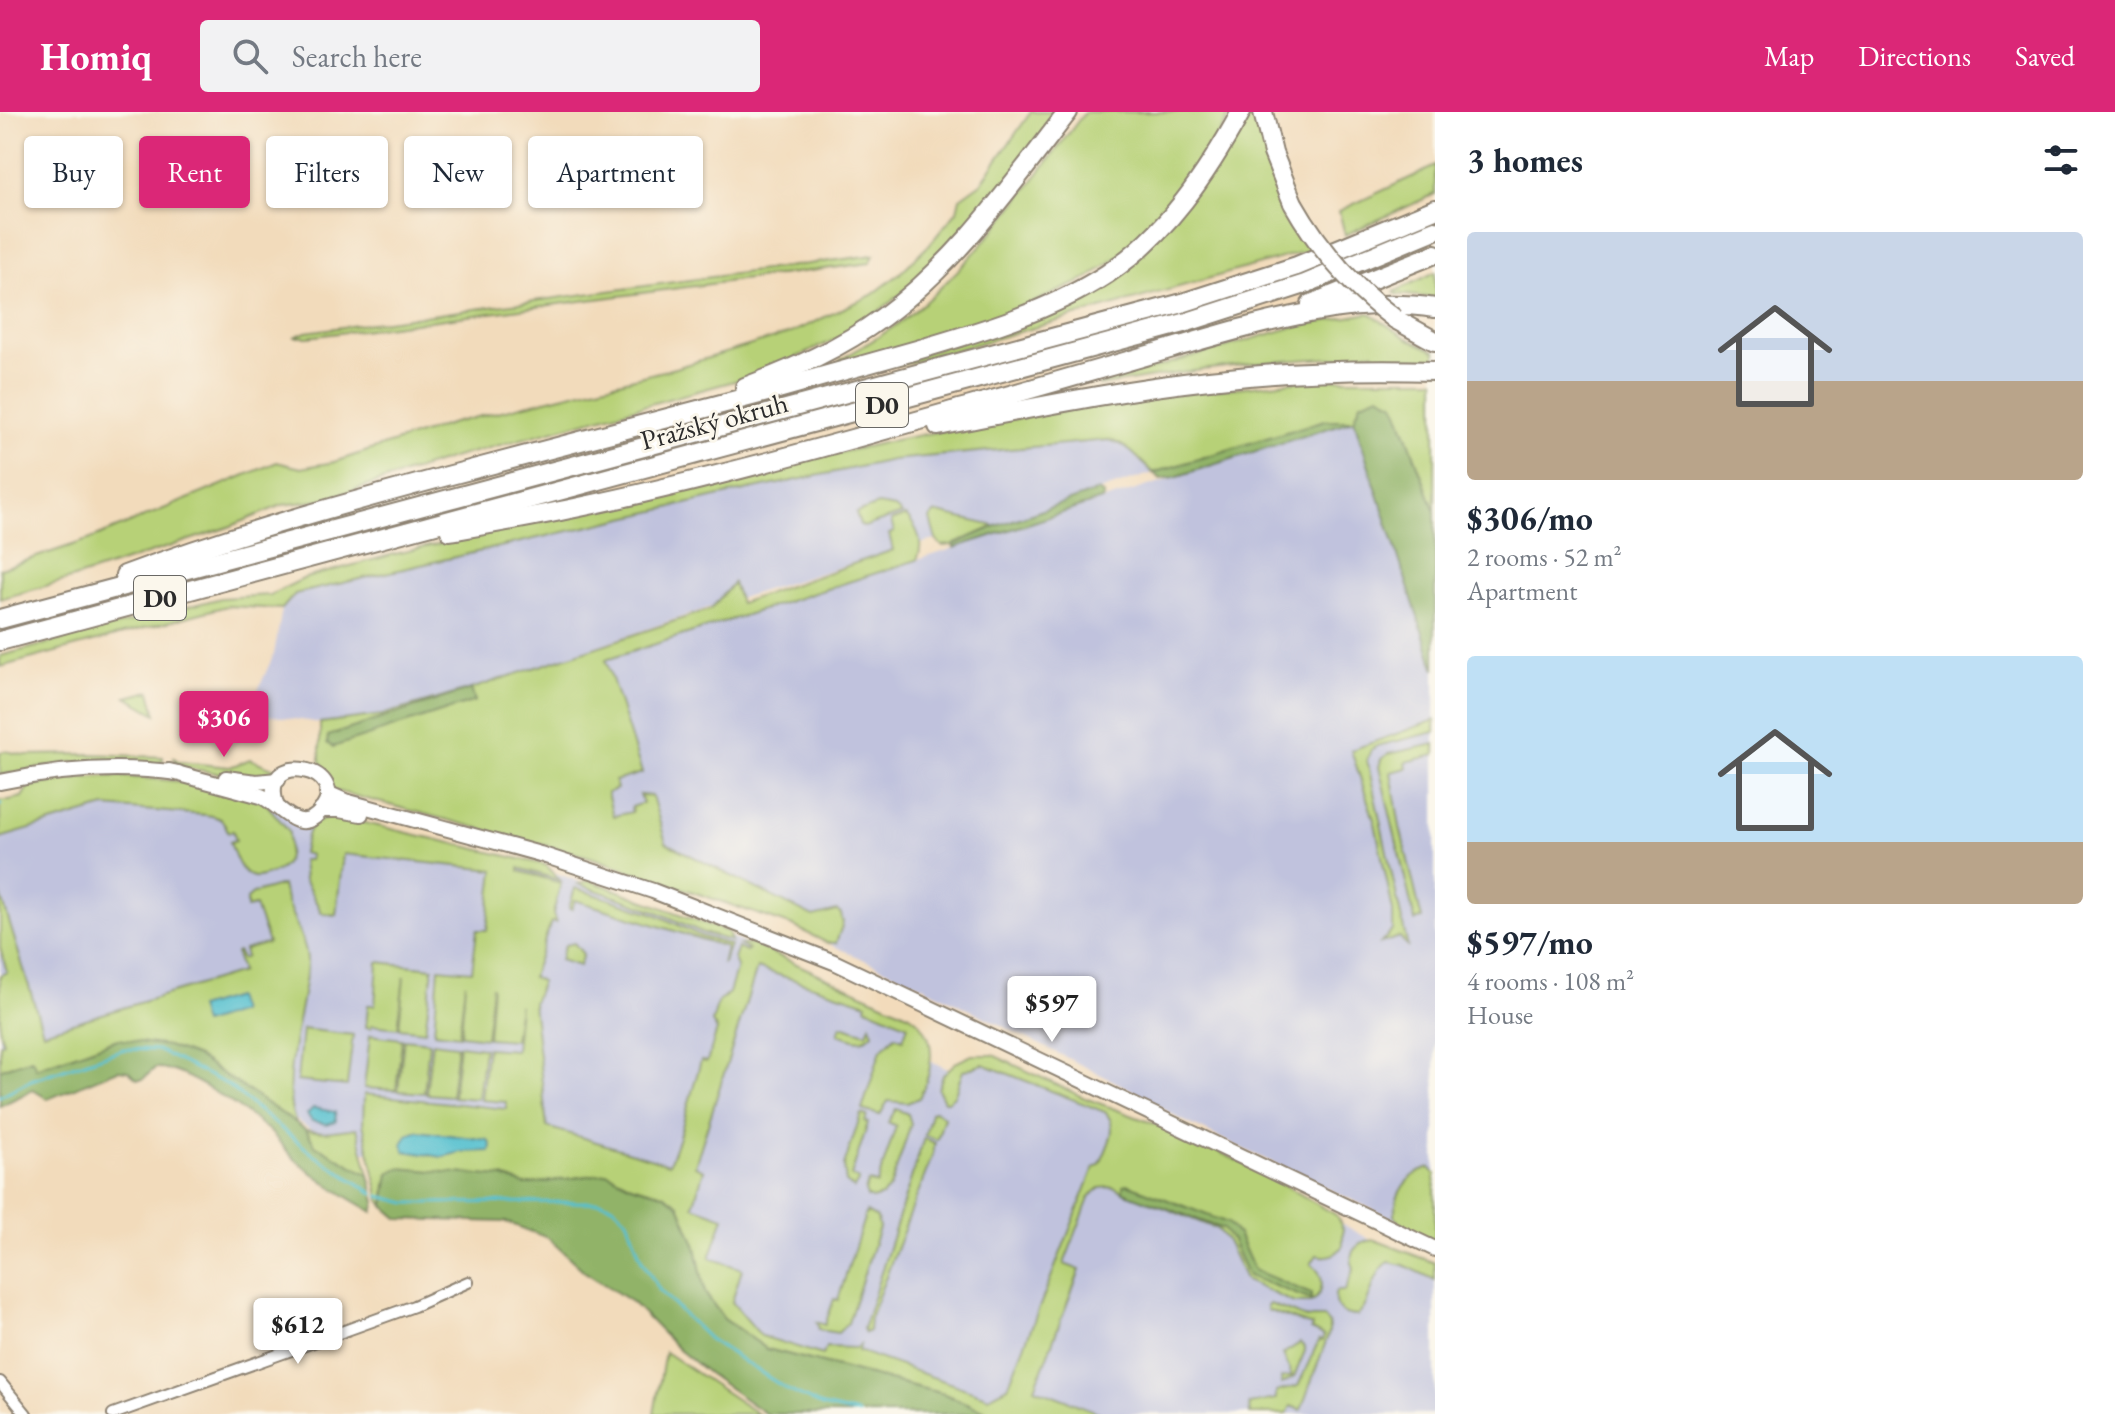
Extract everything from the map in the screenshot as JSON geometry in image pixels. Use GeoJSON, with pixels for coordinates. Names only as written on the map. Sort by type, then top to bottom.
{"type":"FeatureCollection","features":[{"type":"Feature","properties":{"kind":"highway"},"geometry":{"type":"LineString","coordinates":[[653,422],[810,360],[881,319],[932,276],[962,245],[1068,112]]}},
{"type":"Feature","properties":{"kind":"highway"},"geometry":{"type":"LineString","coordinates":[[40,609],[203,546],[383,493],[653,422],[1009,321],[1107,274],[1164,226],[1224,143],[1241,112]]}},
{"type":"Feature","properties":{"kind":"highway"},"geometry":{"type":"LineString","coordinates":[[1263,112],[1273,153],[1293,203],[1316,241],[1360,291],[1395,319],[1435,341]]}},
{"type":"Feature","properties":{"kind":"highway","name":"Pražský okruh"},"geometry":{"type":"LineString","coordinates":[[0,619],[1179,304],[1297,266],[1435,209]]}},
{"type":"Feature","properties":{"kind":"highway","name":"Pražský okruh"},"geometry":{"type":"LineString","coordinates":[[0,641],[1184,323],[1305,284],[1435,230]]}},
{"type":"Feature","properties":{"kind":"highway"},"geometry":{"type":"LineString","coordinates":[[779,457],[1229,332],[1341,294],[1435,254]]}},
{"type":"Feature","properties":{"kind":"highway"},"geometry":{"type":"LineString","coordinates":[[1229,332],[1356,306],[1389,304],[1435,308]]}},
{"type":"Feature","properties":{"kind":"highway"},"geometry":{"type":"LineString","coordinates":[[779,457],[1075,401],[1211,380],[1350,370],[1435,371]]}},
{"type":"Feature","properties":{"kind":"highway","name":"D0"},"geometry":{"type":"LineString","coordinates":[[321,555],[575,508],[779,457]]}},
{"type":"Feature","properties":{"kind":"main road"},"geometry":{"type":"LineString","coordinates":[[0,782],[75,769],[122,768],[256,782],[278,780]]}},
{"type":"Feature","properties":{"kind":"main road"},"geometry":{"type":"LineString","coordinates":[[169,771],[253,793],[268,799],[288,818],[299,821],[311,819],[321,810],[327,793],[321,778],[307,769],[291,769],[278,780],[274,789],[277,807]]}},
{"type":"Feature","properties":{"kind":"main road"},"geometry":{"type":"LineString","coordinates":[[327,793],[345,801],[540,854],[653,891],[834,962],[1435,1249]]}},
{"type":"Feature","properties":{"kind":"main road"},"geometry":{"type":"LineString","coordinates":[[321,810],[339,810],[436,826]]}},
{"type":"Feature","properties":{"kind":"street"},"geometry":{"type":"LineString","coordinates":[[113,1414],[414,1306],[468,1282]]}},
{"type":"Feature","properties":{"kind":"street"},"geometry":{"type":"LineString","coordinates":[[0,1382],[26,1414]]}},
{"type":"Feature","properties":{"kind":"shaded area"},"geometry":{"type":"Polygon","coordinates":[[[1354,420],[1435,442],[1435,1239],[1182,1120],[1130,1089],[922,986],[827,943],[818,920],[666,843],[334,767],[606,660],[1354,420]]]}},
{"type":"Feature","properties":{"kind":"shaded area"},"geometry":{"type":"Polygon","coordinates":[[[1108,440],[1130,449],[1153,473],[995,526],[894,550],[708,608],[471,689],[382,715],[320,723],[259,716],[254,699],[274,654],[282,609],[294,594],[892,460],[1108,440]]]}},
{"type":"Feature","properties":{"kind":"shaded area"},"geometry":{"type":"Polygon","coordinates":[[[252,803],[520,860],[731,937],[913,1022],[930,1061],[948,1069],[982,1055],[1120,1115],[1330,1217],[1378,1244],[1435,1268],[1435,1414],[922,1414],[754,1349],[705,1248],[640,1181],[340,1149],[179,1042],[0,1066],[0,807],[252,803]]]}},
{"type":"Feature","properties":{"kind":"green space"},"geometry":{"type":"Polygon","coordinates":[[[1031,112],[1063,112],[981,216],[923,277],[852,332],[760,374],[452,458],[315,501],[282,505],[229,527],[0,599],[0,569],[91,539],[277,462],[301,468],[334,462],[453,423],[675,368],[791,333],[872,295],[929,245],[957,211],[960,198],[981,183],[1031,112]]]}},
{"type":"Feature","properties":{"kind":"green space"},"geometry":{"type":"Polygon","coordinates":[[[1085,112],[1231,112],[1203,165],[1141,240],[1087,279],[993,320],[842,364],[840,360],[903,320],[954,274],[1022,195],[1085,112]]]}},
{"type":"Feature","properties":{"kind":"green space"},"geometry":{"type":"Polygon","coordinates":[[[1250,112],[1256,112],[1285,207],[1310,250],[898,366],[897,363],[1082,296],[1229,147],[1250,112]]]}},
{"type":"Feature","properties":{"kind":"green space"},"geometry":{"type":"Polygon","coordinates":[[[1435,166],[1435,194],[1345,235],[1339,211],[1435,166]]]}},
{"type":"Feature","properties":{"kind":"green space"},"geometry":{"type":"Polygon","coordinates":[[[874,255],[870,263],[294,337],[306,332],[874,255]]]}},
{"type":"Feature","properties":{"kind":"green space"},"geometry":{"type":"Polygon","coordinates":[[[1435,272],[1435,298],[1394,292],[1435,272]]]}},
{"type":"Feature","properties":{"kind":"green space"},"geometry":{"type":"Polygon","coordinates":[[[1369,313],[1407,338],[1435,351],[1435,359],[1375,357],[1373,352],[1366,352],[1365,357],[1232,366],[1099,386],[1293,327],[1369,313]]]}},
{"type":"Feature","properties":{"kind":"green space"},"geometry":{"type":"Polygon","coordinates":[[[1317,379],[1435,379],[1435,512],[1395,403],[1354,420],[1325,420],[1153,473],[1128,449],[1108,440],[892,460],[716,497],[295,594],[282,609],[227,606],[0,667],[0,656],[221,598],[270,595],[305,578],[395,554],[900,439],[1178,394],[1317,379]]]}},
{"type":"Feature","properties":{"kind":"green space"},"geometry":{"type":"Polygon","coordinates":[[[1379,395],[1395,403],[1435,512],[1435,670],[1354,420],[1361,402],[1379,395]]]}},
{"type":"Feature","properties":{"kind":"green space"},"geometry":{"type":"Polygon","coordinates":[[[1325,420],[1354,420],[1175,477],[1161,479],[1153,473],[1325,420]]]}},
{"type":"Feature","properties":{"kind":"green space"},"geometry":{"type":"Polygon","coordinates":[[[1098,491],[1104,495],[1102,500],[954,548],[953,545],[996,526],[1098,491]]]}},
{"type":"Feature","properties":{"kind":"green space"},"geometry":{"type":"Polygon","coordinates":[[[878,505],[895,508],[902,514],[864,527],[860,525],[856,513],[878,505]]]}},
{"type":"Feature","properties":{"kind":"green space"},"geometry":{"type":"Polygon","coordinates":[[[934,513],[995,526],[953,545],[942,546],[936,540],[930,519],[934,513]]]}},
{"type":"Feature","properties":{"kind":"green space"},"geometry":{"type":"Polygon","coordinates":[[[906,516],[919,536],[917,560],[606,660],[642,773],[615,781],[617,789],[607,793],[613,816],[632,812],[631,807],[643,803],[640,795],[652,796],[666,843],[813,917],[837,911],[843,923],[836,943],[827,943],[793,926],[590,857],[332,790],[320,760],[320,723],[382,715],[471,689],[711,609],[733,583],[740,603],[893,550],[889,534],[894,532],[891,521],[906,516]]]}},
{"type":"Feature","properties":{"kind":"green space"},"geometry":{"type":"Polygon","coordinates":[[[471,689],[475,701],[333,747],[327,743],[328,736],[471,689]]]}},
{"type":"Feature","properties":{"kind":"green space"},"geometry":{"type":"Polygon","coordinates":[[[150,691],[156,714],[127,697],[150,691]]]}},
{"type":"Feature","properties":{"kind":"green space"},"geometry":{"type":"Polygon","coordinates":[[[1435,720],[1435,732],[1377,746],[1371,750],[1367,760],[1408,948],[1400,937],[1381,943],[1393,930],[1393,911],[1375,823],[1351,750],[1435,720]]]}},
{"type":"Feature","properties":{"kind":"green space"},"geometry":{"type":"Polygon","coordinates":[[[1435,744],[1435,755],[1406,762],[1407,768],[1391,772],[1400,827],[1422,919],[1415,921],[1379,767],[1381,759],[1388,754],[1435,744]]]}},
{"type":"Feature","properties":{"kind":"green space"},"geometry":{"type":"Polygon","coordinates":[[[0,752],[25,755],[163,757],[163,760],[159,764],[73,762],[0,775],[0,752]]]}},
{"type":"Feature","properties":{"kind":"green space"},"geometry":{"type":"Polygon","coordinates":[[[174,758],[180,762],[230,767],[250,759],[278,770],[259,777],[232,776],[182,767],[176,765],[174,758]]]}},
{"type":"Feature","properties":{"kind":"green space"},"geometry":{"type":"Polygon","coordinates":[[[117,776],[176,781],[263,800],[289,831],[285,864],[260,877],[247,874],[238,864],[232,849],[230,842],[236,840],[233,831],[228,832],[220,819],[206,815],[105,807],[0,838],[0,800],[22,797],[28,787],[72,779],[117,776]]]}},
{"type":"Feature","properties":{"kind":"green space"},"geometry":{"type":"Polygon","coordinates":[[[331,815],[546,865],[560,880],[519,868],[519,871],[561,883],[553,914],[556,923],[551,922],[532,977],[541,981],[533,1003],[547,1127],[669,1164],[701,1061],[707,1062],[717,1030],[712,1022],[718,1002],[729,993],[737,967],[734,959],[738,948],[748,950],[740,945],[752,944],[910,1015],[920,1023],[930,1042],[931,1054],[928,1076],[919,1098],[907,1103],[888,1101],[880,1115],[862,1110],[881,1049],[895,1036],[903,1039],[908,1025],[866,1007],[867,1003],[757,968],[695,1166],[704,1170],[693,1206],[724,1217],[710,1258],[742,1269],[732,1302],[761,1336],[823,1355],[826,1347],[855,1348],[860,1345],[858,1351],[989,1397],[1008,1387],[1094,1168],[1100,1164],[1109,1144],[1112,1124],[1105,1112],[983,1064],[963,1071],[954,1096],[944,1101],[938,1089],[943,1075],[955,1063],[972,1055],[993,1055],[1085,1098],[1182,1134],[1265,1174],[1336,1215],[1343,1229],[1343,1245],[1332,1255],[1317,1255],[1311,1264],[1319,1273],[1322,1283],[1316,1298],[1311,1303],[1294,1303],[1246,1281],[1226,1239],[1217,1229],[1113,1187],[1100,1188],[1090,1196],[1064,1264],[1080,1270],[1035,1388],[1102,1414],[993,1414],[944,1394],[767,1349],[724,1319],[705,1293],[696,1247],[679,1205],[663,1194],[631,1185],[607,1173],[525,1185],[503,1177],[386,1184],[384,1206],[363,1124],[364,1094],[506,1109],[506,1102],[481,1100],[487,1048],[515,1050],[519,1005],[514,1040],[488,1038],[492,986],[486,1038],[461,1035],[465,983],[459,1035],[434,1032],[439,968],[472,971],[477,930],[487,930],[494,870],[343,854],[336,915],[322,913],[304,880],[302,860],[309,860],[310,855],[303,853],[310,828],[331,815]]]}},
{"type":"Feature","properties":{"kind":"green space"},"geometry":{"type":"Polygon","coordinates":[[[589,880],[728,932],[731,941],[578,884],[589,880]]]}},
{"type":"Feature","properties":{"kind":"green space"},"geometry":{"type":"Polygon","coordinates":[[[282,885],[304,943],[307,962],[291,1066],[291,1106],[296,1123],[197,1057],[118,1039],[35,1068],[32,1059],[0,1069],[0,1044],[3,1042],[0,1031],[0,975],[7,972],[0,948],[0,892],[43,1032],[241,972],[236,953],[241,959],[246,957],[244,950],[268,943],[255,906],[247,908],[247,899],[254,893],[282,885]]]}},
{"type":"Feature","properties":{"kind":"green space"},"geometry":{"type":"Polygon","coordinates":[[[575,888],[655,914],[701,936],[730,945],[722,965],[726,947],[575,900],[572,909],[569,908],[575,888]]]}},
{"type":"Feature","properties":{"kind":"green space"},"geometry":{"type":"Polygon","coordinates":[[[574,943],[583,954],[579,966],[560,960],[565,945],[574,943]]]}},
{"type":"Feature","properties":{"kind":"green space"},"geometry":{"type":"Polygon","coordinates":[[[378,962],[433,968],[425,1031],[399,1028],[404,976],[398,1028],[366,1027],[368,1005],[375,1005],[378,962]]]}},
{"type":"Feature","properties":{"kind":"green space"},"geometry":{"type":"Polygon","coordinates":[[[841,1025],[867,1033],[870,1025],[873,1033],[865,1039],[852,1039],[838,1034],[841,1025]]]}},
{"type":"Feature","properties":{"kind":"green space"},"geometry":{"type":"Polygon","coordinates":[[[302,1029],[353,1035],[347,1086],[297,1081],[302,1029]]]}},
{"type":"Feature","properties":{"kind":"green space"},"geometry":{"type":"Polygon","coordinates":[[[370,1035],[402,1039],[396,1090],[364,1088],[370,1035]]]}},
{"type":"Feature","properties":{"kind":"green space"},"geometry":{"type":"Polygon","coordinates":[[[118,1039],[168,1046],[197,1057],[296,1123],[306,1130],[315,1145],[369,1175],[376,1202],[373,1212],[305,1167],[267,1129],[229,1101],[167,1069],[155,1068],[143,1079],[137,1079],[128,1071],[118,1070],[48,1099],[33,1090],[0,1106],[0,1069],[32,1059],[36,1068],[118,1039]]]}},
{"type":"Feature","properties":{"kind":"green space"},"geometry":{"type":"Polygon","coordinates":[[[404,1039],[429,1042],[424,1093],[398,1091],[404,1039]]]}},
{"type":"Feature","properties":{"kind":"green space"},"geometry":{"type":"Polygon","coordinates":[[[432,1042],[457,1045],[451,1096],[426,1094],[432,1042]]]}},
{"type":"Feature","properties":{"kind":"green space"},"geometry":{"type":"Polygon","coordinates":[[[459,1045],[484,1048],[478,1099],[453,1097],[459,1045]]]}},
{"type":"Feature","properties":{"kind":"green space"},"geometry":{"type":"Polygon","coordinates":[[[896,1109],[908,1114],[911,1124],[890,1188],[882,1196],[872,1199],[867,1197],[865,1191],[868,1182],[877,1184],[896,1126],[888,1122],[896,1109]]]}},
{"type":"Feature","properties":{"kind":"green space"},"geometry":{"type":"Polygon","coordinates":[[[935,1111],[944,1117],[937,1140],[925,1135],[931,1113],[935,1111]]]}},
{"type":"Feature","properties":{"kind":"green space"},"geometry":{"type":"Polygon","coordinates":[[[861,1114],[867,1116],[865,1122],[868,1123],[851,1176],[859,1180],[854,1188],[846,1183],[844,1166],[861,1114]]]}},
{"type":"Feature","properties":{"kind":"green space"},"geometry":{"type":"Polygon","coordinates":[[[357,1128],[369,1175],[315,1145],[306,1130],[325,1132],[357,1128]]]}},
{"type":"Feature","properties":{"kind":"green space"},"geometry":{"type":"Polygon","coordinates":[[[924,1138],[935,1143],[933,1154],[870,1318],[869,1331],[865,1333],[863,1329],[924,1138]]]}},
{"type":"Feature","properties":{"kind":"green space"},"geometry":{"type":"Polygon","coordinates":[[[399,1168],[503,1177],[525,1185],[608,1173],[631,1185],[663,1194],[679,1205],[696,1247],[705,1293],[724,1319],[767,1349],[944,1394],[993,1414],[766,1414],[679,1350],[633,1303],[585,1272],[548,1238],[506,1222],[399,1219],[384,1206],[389,1173],[399,1168]]]}},
{"type":"Feature","properties":{"kind":"green space"},"geometry":{"type":"Polygon","coordinates":[[[1430,1168],[1435,1174],[1435,1241],[1403,1226],[1395,1217],[1397,1200],[1404,1186],[1415,1175],[1430,1168]]]}},
{"type":"Feature","properties":{"kind":"green space"},"geometry":{"type":"Polygon","coordinates":[[[1123,1185],[1228,1223],[1238,1234],[1254,1270],[1311,1294],[1311,1300],[1248,1276],[1223,1229],[1123,1192],[1123,1185]]]}},
{"type":"Feature","properties":{"kind":"green space"},"geometry":{"type":"Polygon","coordinates":[[[866,1212],[877,1218],[879,1228],[848,1323],[838,1333],[819,1330],[817,1322],[825,1325],[834,1299],[838,1300],[866,1212]]]}},
{"type":"Feature","properties":{"kind":"green space"},"geometry":{"type":"Polygon","coordinates":[[[1375,1240],[1435,1263],[1435,1280],[1404,1265],[1389,1262],[1378,1274],[1362,1311],[1357,1316],[1347,1314],[1336,1306],[1336,1291],[1345,1291],[1354,1268],[1352,1257],[1355,1248],[1375,1240]]]}},
{"type":"Feature","properties":{"kind":"green space"},"geometry":{"type":"Polygon","coordinates":[[[1270,1304],[1306,1318],[1324,1318],[1329,1324],[1329,1333],[1301,1410],[1291,1406],[1287,1414],[1250,1414],[1249,1404],[1276,1399],[1276,1392],[1298,1386],[1319,1340],[1322,1341],[1324,1336],[1311,1330],[1312,1326],[1267,1310],[1270,1304]]]}},
{"type":"Feature","properties":{"kind":"green space"},"geometry":{"type":"Polygon","coordinates":[[[1300,1343],[1305,1351],[1294,1377],[1282,1384],[1281,1378],[1292,1376],[1283,1354],[1300,1343]]]}},
{"type":"Feature","properties":{"kind":"green space"},"geometry":{"type":"Polygon","coordinates":[[[665,1352],[758,1414],[654,1414],[665,1352]]]}},
{"type":"Feature","properties":{"kind":"water"},"geometry":{"type":"Polygon","coordinates":[[[235,997],[240,1012],[203,1024],[198,1008],[235,997]]]}},
{"type":"Feature","properties":{"kind":"water"},"geometry":{"type":"Polygon","coordinates":[[[313,1108],[335,1112],[336,1121],[327,1124],[312,1121],[307,1114],[313,1108]]]}},
{"type":"Feature","properties":{"kind":"water"},"geometry":{"type":"Polygon","coordinates":[[[418,1131],[488,1140],[490,1151],[461,1152],[442,1157],[405,1151],[402,1144],[407,1135],[418,1131]]]}},
{"type":"Feature","properties":{"kind":"waterway"},"geometry":{"type":"LineString","coordinates":[[0,1096],[31,1080],[124,1049],[157,1050],[226,1084],[313,1154],[374,1194]]}},
{"type":"Feature","properties":{"kind":"waterway"},"geometry":{"type":"LineString","coordinates":[[379,1196],[407,1203],[600,1202],[613,1206],[627,1219],[641,1259],[660,1291],[709,1339],[788,1390],[822,1406],[858,1414]]}}]}
